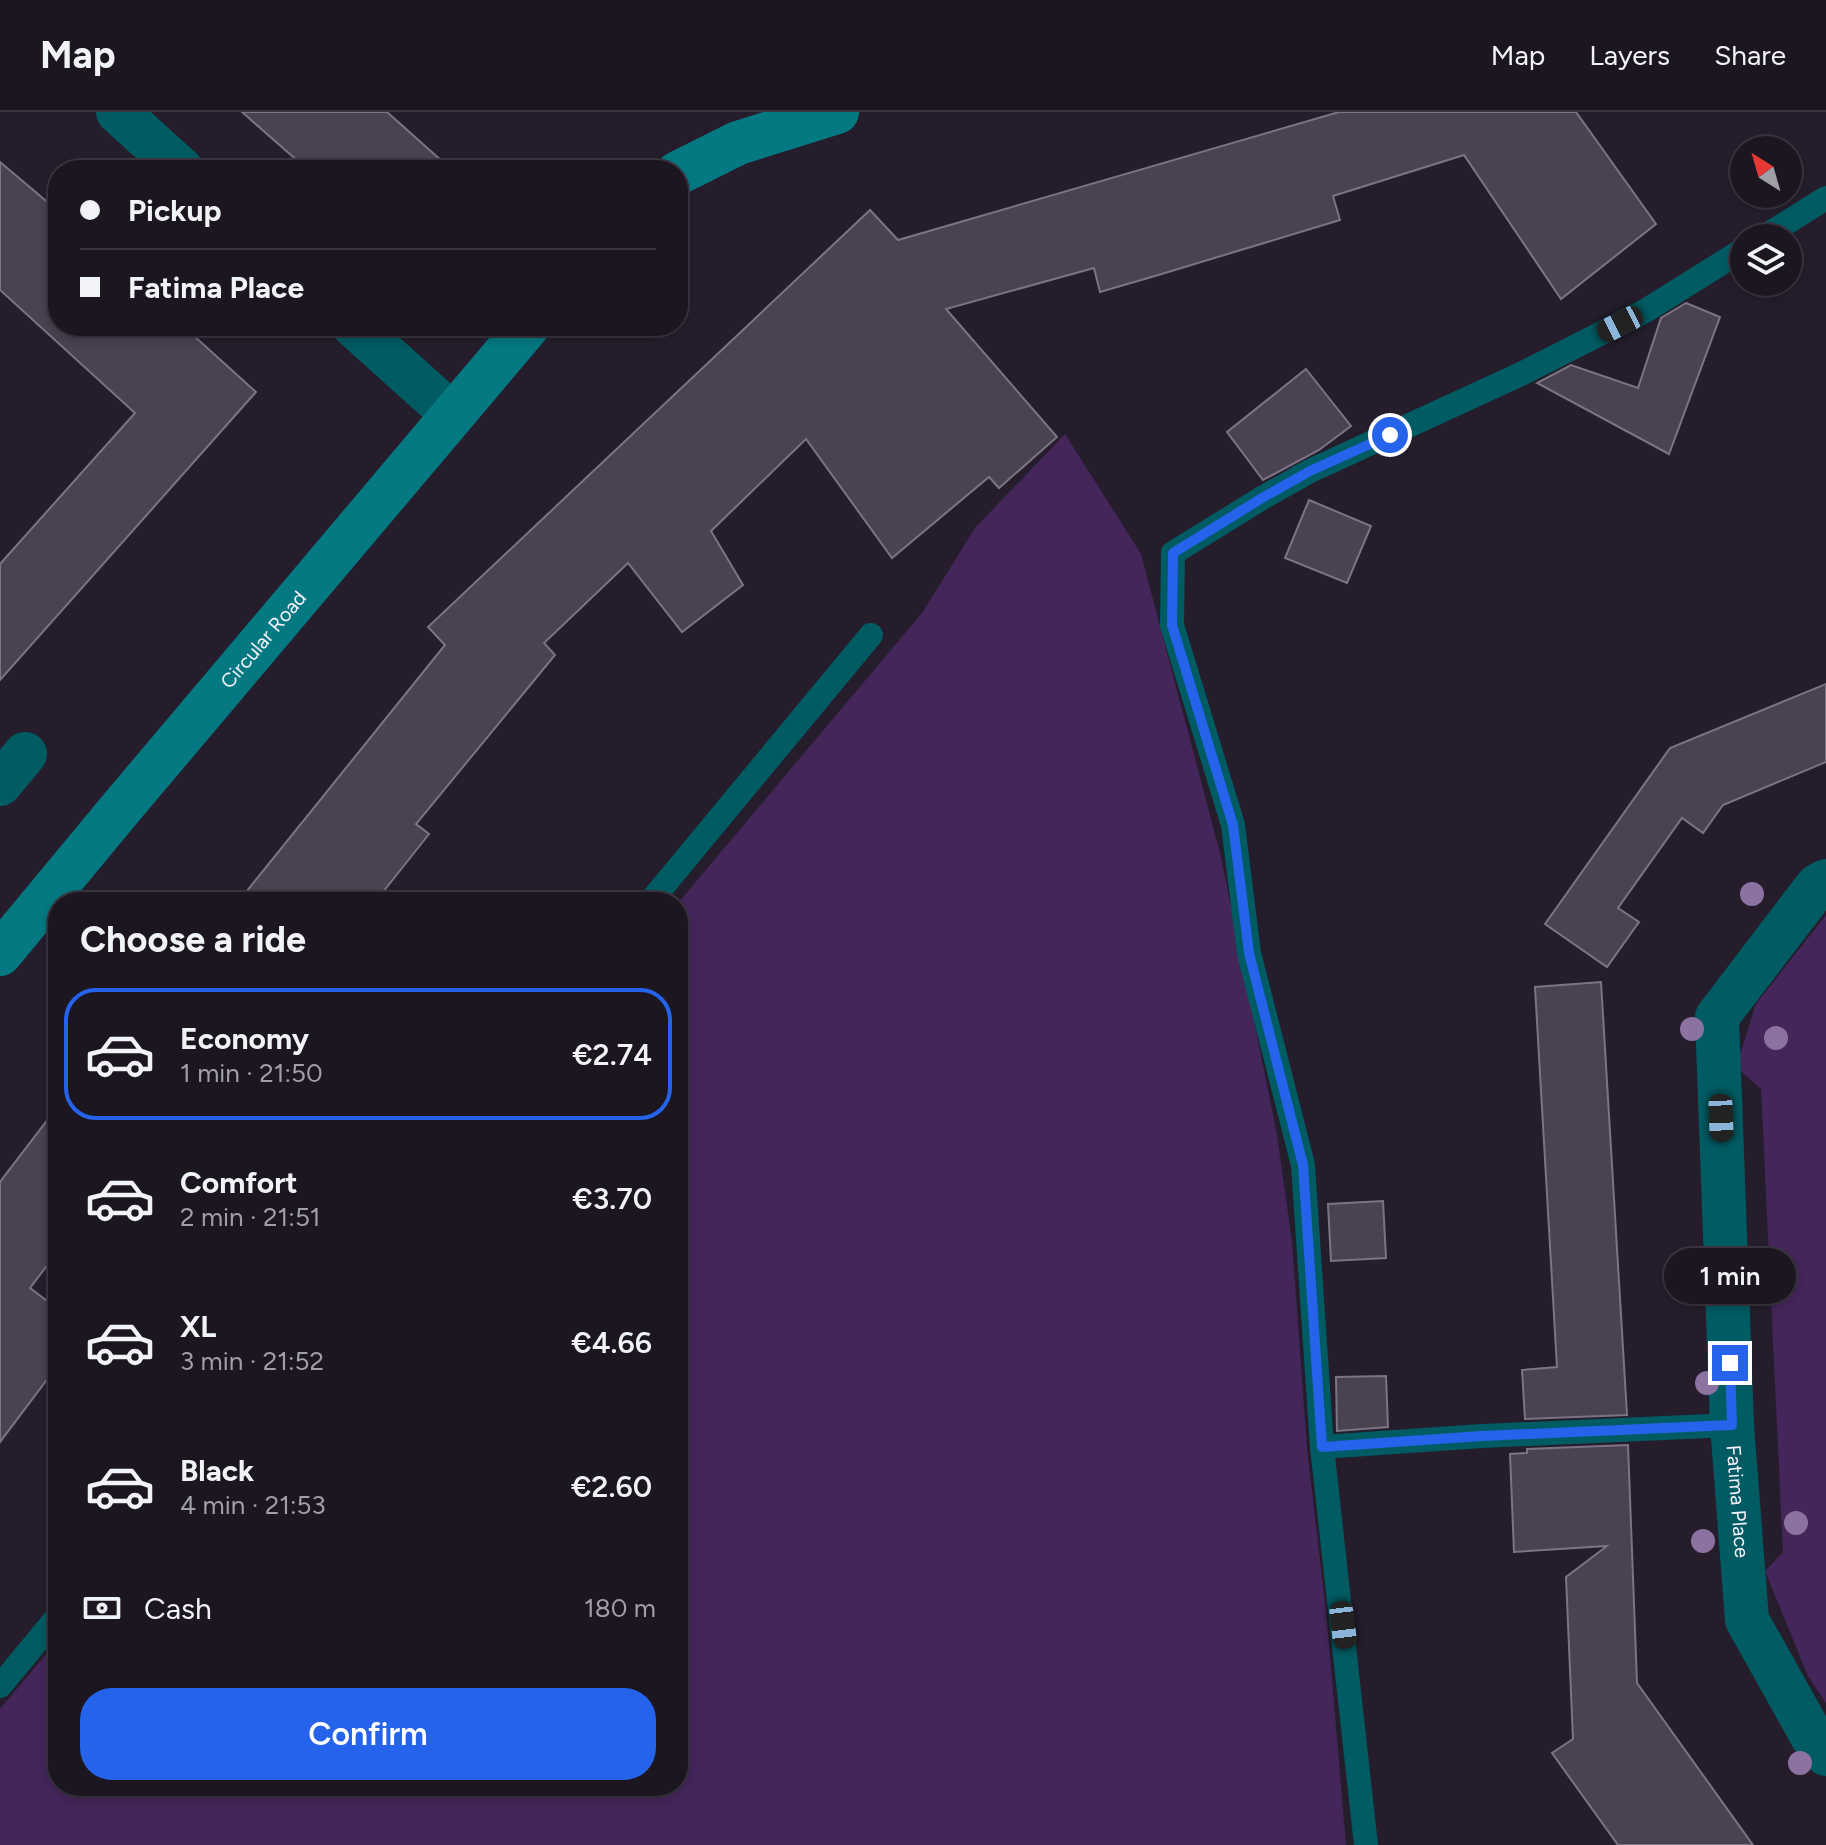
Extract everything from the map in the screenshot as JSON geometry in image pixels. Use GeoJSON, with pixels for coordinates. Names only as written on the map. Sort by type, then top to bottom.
{"type":"FeatureCollection","features":[{"type":"Feature","properties":{"kind":"main road"},"geometry":{"type":"LineString","coordinates":[[688,168],[738,143],[837,112]]}},
{"type":"Feature","properties":{"kind":"main road","name":"Circular Road"},"geometry":{"type":"LineString","coordinates":[[52,892],[520,336]]}},
{"type":"Feature","properties":{"kind":"main road","name":"Circular Road"},"geometry":{"type":"LineString","coordinates":[[0,954],[48,897]]}},
{"type":"Feature","properties":{"kind":"street"},"geometry":{"type":"LineString","coordinates":[[118,112],[171,160]]}},
{"type":"Feature","properties":{"kind":"street"},"geometry":{"type":"LineString","coordinates":[[365,336],[453,415]]}},
{"type":"Feature","properties":{"kind":"street","name":"Fatima Place"},"geometry":{"type":"LineString","coordinates":[[1826,881],[1817,886],[1717,1017],[1732,1425],[1747,1620],[1813,1738],[1826,1754]]}},
{"type":"Feature","properties":{"kind":"lane"},"geometry":{"type":"LineString","coordinates":[[1784,224],[1826,198]]}},
{"type":"Feature","properties":{"kind":"lane"},"geometry":{"type":"LineString","coordinates":[[1366,1845],[1322,1447],[1303,1165],[1249,953],[1233,825],[1172,625],[1173,553],[1310,471],[1521,374],[1645,311],[1730,258]]}},
{"type":"Feature","properties":{"kind":"lane"},"geometry":{"type":"LineString","coordinates":[[658,892],[871,635]]}},
{"type":"Feature","properties":{"kind":"lane"},"geometry":{"type":"LineString","coordinates":[[1322,1447],[1482,1436],[1732,1425]]}},
{"type":"Feature","properties":{"kind":"lane"},"geometry":{"type":"LineString","coordinates":[[0,1686],[48,1628]]}},
{"type":"Feature","properties":{"kind":"shaded area"},"geometry":{"type":"Polygon","coordinates":[[[1065,434],[1141,554],[1221,857],[1277,1135],[1292,1242],[1307,1448],[1327,1621],[1346,1845],[0,1845],[0,1709],[48,1652],[48,1796],[688,1796],[687,892],[922,613],[975,528],[1065,434]]]}},
{"type":"Feature","properties":{"kind":"shaded area"},"geometry":{"type":"Polygon","coordinates":[[[1826,915],[1826,1703],[1808,1676],[1765,1571],[1783,1552],[1761,1089],[1736,1067],[1756,1004],[1826,915]]]}},
{"type":"Feature","properties":{"kind":"building"},"geometry":{"type":"Polygon","coordinates":[[[242,112],[387,112],[441,160],[297,160],[242,112]]]}},
{"type":"Feature","properties":{"kind":"building"},"geometry":{"type":"Polygon","coordinates":[[[1339,112],[1576,112],[1656,224],[1561,299],[1464,155],[1333,196],[1340,220],[1155,276],[1100,292],[1094,268],[946,309],[1057,437],[999,488],[989,477],[892,558],[806,439],[711,531],[743,585],[682,632],[628,563],[544,643],[555,655],[416,824],[429,834],[383,892],[246,892],[445,645],[428,627],[870,210],[898,240],[1339,112]]]}},
{"type":"Feature","properties":{"kind":"building"},"geometry":{"type":"Polygon","coordinates":[[[0,162],[48,203],[48,334],[0,290],[0,162]]]}},
{"type":"Feature","properties":{"kind":"building"},"geometry":{"type":"Polygon","coordinates":[[[1686,303],[1720,317],[1669,454],[1537,383],[1571,365],[1638,388],[1661,318],[1686,303]]]}},
{"type":"Feature","properties":{"kind":"building"},"geometry":{"type":"Polygon","coordinates":[[[50,336],[194,336],[256,392],[0,680],[0,564],[135,413],[50,336]]]}},
{"type":"Feature","properties":{"kind":"building"},"geometry":{"type":"Polygon","coordinates":[[[1306,369],[1351,426],[1319,450],[1263,480],[1227,432],[1306,369]]]}},
{"type":"Feature","properties":{"kind":"building"},"geometry":{"type":"Polygon","coordinates":[[[1309,500],[1371,526],[1347,583],[1285,558],[1309,500]]]}},
{"type":"Feature","properties":{"kind":"building"},"geometry":{"type":"Polygon","coordinates":[[[1826,684],[1826,762],[1723,805],[1703,833],[1682,818],[1618,908],[1639,922],[1607,967],[1545,924],[1670,748],[1826,684]]]}},
{"type":"Feature","properties":{"kind":"building"},"geometry":{"type":"Polygon","coordinates":[[[1601,982],[1627,1415],[1525,1419],[1522,1370],[1557,1367],[1535,987],[1601,982]]]}},
{"type":"Feature","properties":{"kind":"building"},"geometry":{"type":"Polygon","coordinates":[[[48,1119],[48,1264],[30,1288],[48,1302],[48,1378],[0,1442],[0,1182],[48,1119]]]}},
{"type":"Feature","properties":{"kind":"building"},"geometry":{"type":"Polygon","coordinates":[[[1383,1201],[1386,1258],[1331,1261],[1328,1204],[1383,1201]]]}},
{"type":"Feature","properties":{"kind":"building"},"geometry":{"type":"Polygon","coordinates":[[[1386,1376],[1388,1427],[1337,1431],[1336,1377],[1386,1376]]]}},
{"type":"Feature","properties":{"kind":"building"},"geometry":{"type":"Polygon","coordinates":[[[1628,1445],[1637,1683],[1753,1845],[1618,1845],[1552,1753],[1573,1739],[1566,1577],[1607,1546],[1514,1552],[1510,1454],[1527,1453],[1527,1449],[1628,1445]]]}},
{"type":"Feature","properties":{"kind":"route"},"geometry":{"type":"LineString","coordinates":[[1390,435],[1310,471],[1173,553],[1172,625],[1233,825],[1249,953],[1303,1165],[1322,1447],[1482,1436],[1732,1425],[1730,1363]]}}]}
